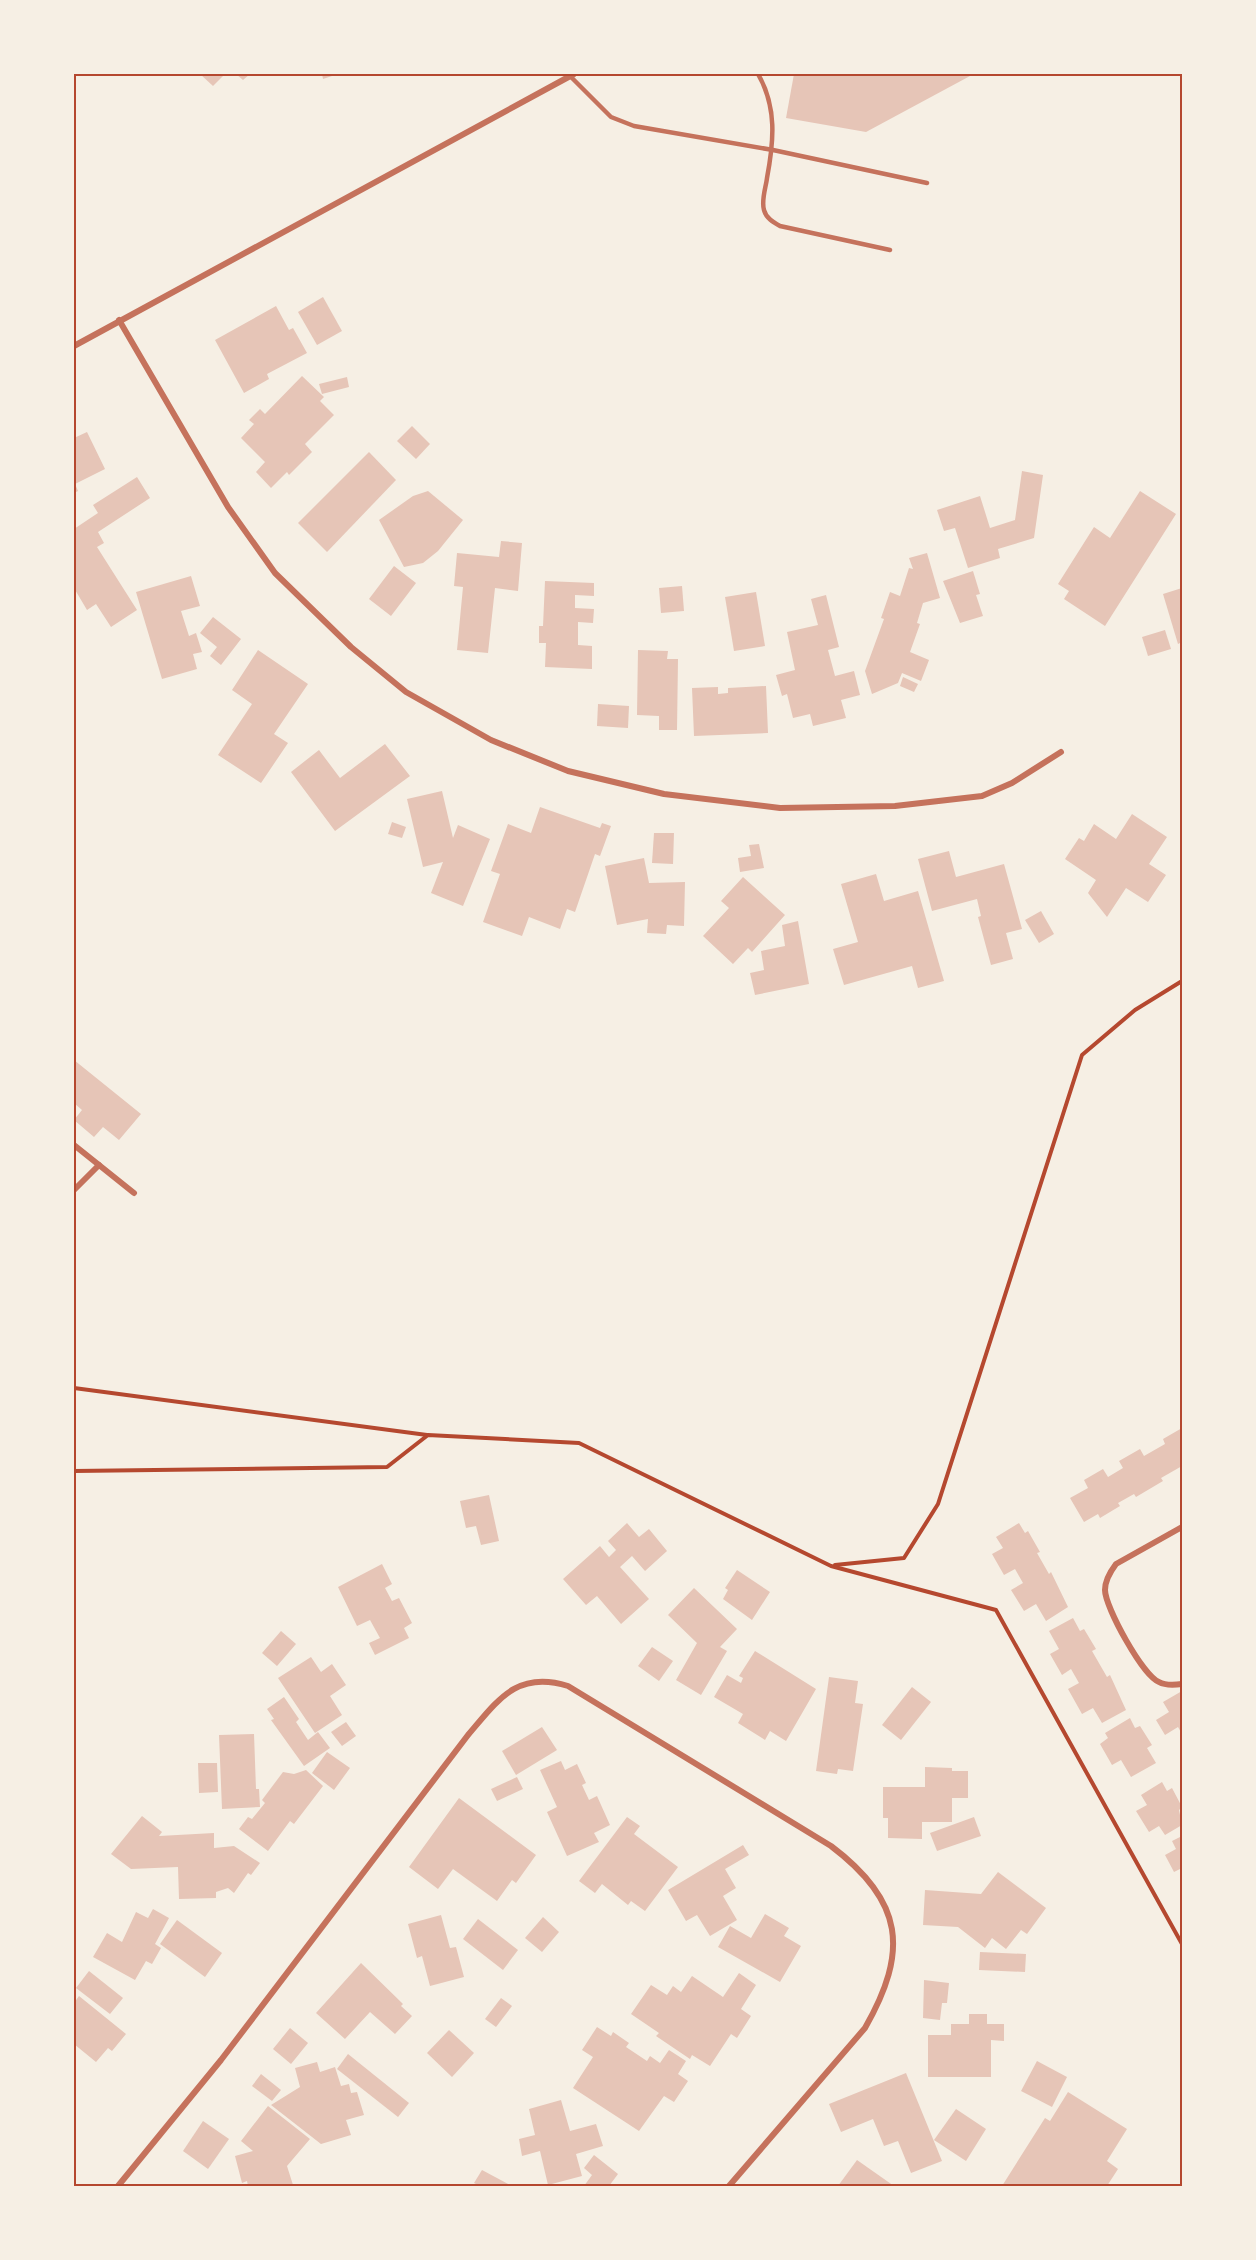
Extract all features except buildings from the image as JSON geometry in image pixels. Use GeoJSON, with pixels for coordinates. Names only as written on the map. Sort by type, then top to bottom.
{"type":"FeatureCollection","features":[{"type":"Feature","properties":{"kind":"street"},"geometry":{"type":"LineString","coordinates":[[74,346],[572,75]]}},
{"type":"Feature","properties":{"kind":"street"},"geometry":{"type":"LineString","coordinates":[[119,320],[228,507],[275,573],[351,647],[406,692],[491,740],[568,771],[664,794],[780,808],[895,806],[982,796],[1012,783],[1061,752]]}},
{"type":"Feature","properties":{"kind":"street"},"geometry":{"type":"LineString","coordinates":[[74,1145],[134,1193]]}},
{"type":"Feature","properties":{"kind":"street"},"geometry":{"type":"LineString","coordinates":[[74,1190],[99,1165]]}},
{"type":"Feature","properties":{"kind":"street"},"geometry":{"type":"LineString","coordinates":[[1182,1527],[1116,1564],[1109,1572],[1105,1591],[1108,1604],[1146,1672],[1160,1683],[1182,1684]]}},
{"type":"Feature","properties":{"kind":"street"},"geometry":{"type":"LineString","coordinates":[[118,2187],[221,2060],[468,1735],[497,1701],[514,1687],[543,1680],[568,1686],[831,1845],[857,1865],[874,1885],[885,1907],[893,1951],[890,1977],[881,2001],[865,2028],[729,2187]]}},
{"type":"Feature","properties":{"kind":"lane"},"geometry":{"type":"LineString","coordinates":[[758,74],[767,89],[773,111],[772,150],[763,203],[769,220],[780,226],[890,250]]}},
{"type":"Feature","properties":{"kind":"lane"},"geometry":{"type":"LineString","coordinates":[[572,75],[611,117],[634,126],[772,150],[927,183]]}},
{"type":"Feature","properties":{"kind":"path"},"geometry":{"type":"LineString","coordinates":[[831,1566],[904,1558],[938,1504],[1082,1054],[1135,1010],[1182,981]]}},
{"type":"Feature","properties":{"kind":"path"},"geometry":{"type":"LineString","coordinates":[[74,1388],[428,1435],[579,1443],[831,1566],[996,1610],[1182,1944]]}},
{"type":"Feature","properties":{"kind":"path"},"geometry":{"type":"LineString","coordinates":[[74,1472],[387,1467],[428,1435]]}}]}
